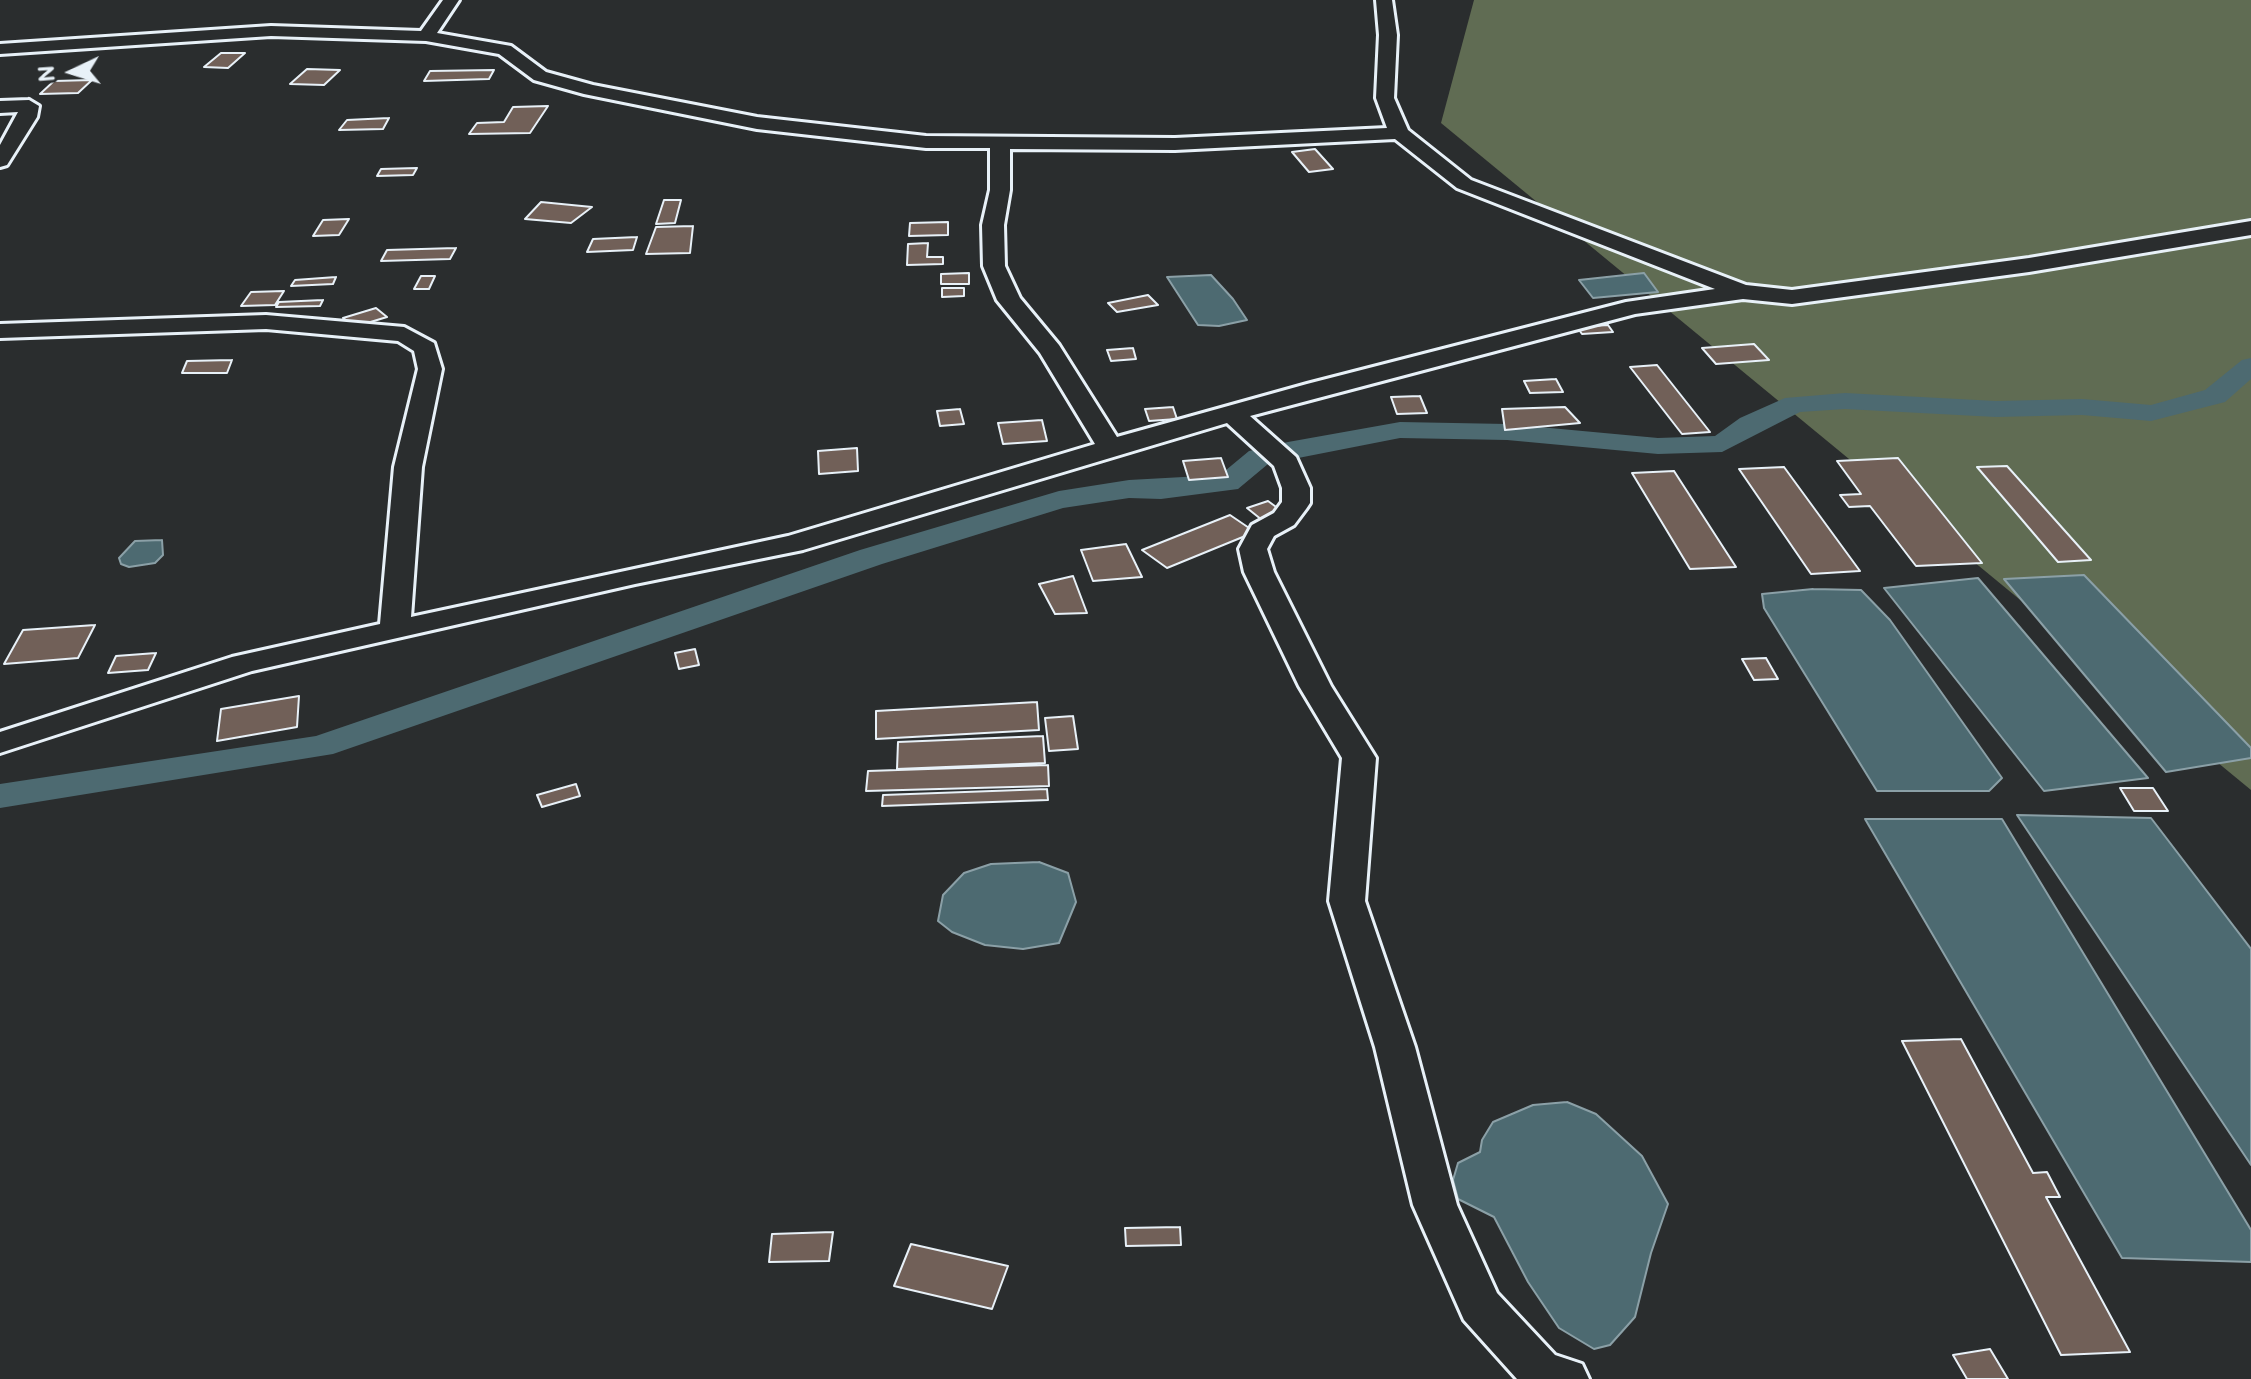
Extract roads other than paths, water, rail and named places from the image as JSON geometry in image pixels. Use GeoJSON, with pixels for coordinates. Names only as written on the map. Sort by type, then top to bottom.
{"type":"FeatureCollection","features":[{"type":"Feature","properties":{"kind":"street"},"geometry":{"type":"LineString","coordinates":[[426,36],[451,0]]}},
{"type":"Feature","properties":{"kind":"street"},"geometry":{"type":"LineString","coordinates":[[1384,0],[1388,35],[1385,98],[1399,133],[1464,184],[1743,292]]}},
{"type":"Feature","properties":{"kind":"street"},"geometry":{"type":"LineString","coordinates":[[0,49],[271,31],[426,36],[505,50],[540,76],[591,90],[757,123],[926,142],[1175,144],[1399,133]]}},
{"type":"Feature","properties":{"kind":"street"},"geometry":{"type":"LineString","coordinates":[[0,107],[29,106],[27,117],[0,161]]}},
{"type":"Feature","properties":{"kind":"street"},"geometry":{"type":"LineString","coordinates":[[1000,144],[1000,190],[993,225],[994,266],[1009,300],[1050,350],[1110,447]]}},
{"type":"Feature","properties":{"kind":"street"},"geometry":{"type":"LineString","coordinates":[[0,743],[243,664],[635,575],[793,544],[1110,447],[1234,415],[1316,389],[1620,311],[1743,292],[1792,297],[2029,265],[2251,228]]}},
{"type":"Feature","properties":{"kind":"street"},"geometry":{"type":"LineString","coordinates":[[0,331],[266,322],[389,331],[404,334],[425,348],[430,369],[408,467],[395,629]]}},
{"type":"Feature","properties":{"kind":"street"},"geometry":{"type":"LineString","coordinates":[[1234,415],[1286,463],[1296,488],[1296,503],[1284,519],[1262,531],[1253,549],[1259,572],[1315,686],[1359,758],[1347,901],[1395,1047],[1435,1205],[1480,1306],[1540,1371],[1565,1379]]}},
{"type":"Feature","properties":{"kind":"water"},"geometry":{"type":"Polygon","coordinates":[[[1644,273],[1658,292],[1593,298],[1579,280],[1644,273]]]}},
{"type":"Feature","properties":{"kind":"water"},"geometry":{"type":"Polygon","coordinates":[[[1211,275],[1247,320],[1219,326],[1198,325],[1167,277],[1211,275]]]}},
{"type":"Feature","properties":{"kind":"water"},"geometry":{"type":"Polygon","coordinates":[[[162,540],[163,555],[155,563],[129,567],[121,564],[119,558],[135,541],[162,540]]]}},
{"type":"Feature","properties":{"kind":"water"},"geometry":{"type":"Polygon","coordinates":[[[2084,575],[2251,748],[2251,758],[2166,772],[2004,579],[2084,575]]]}},
{"type":"Feature","properties":{"kind":"water"},"geometry":{"type":"Polygon","coordinates":[[[1978,578],[2148,778],[2044,791],[1884,588],[1978,578]]]}},
{"type":"Feature","properties":{"kind":"water"},"geometry":{"type":"Polygon","coordinates":[[[1813,589],[1861,590],[1890,620],[2002,778],[1989,791],[1877,791],[1764,608],[1762,594],[1813,589]]]}},
{"type":"Feature","properties":{"kind":"water"},"geometry":{"type":"Polygon","coordinates":[[[2017,815],[2151,818],[2251,949],[2251,1165],[2017,815]]]}},
{"type":"Feature","properties":{"kind":"water"},"geometry":{"type":"Polygon","coordinates":[[[1865,819],[2002,819],[2251,1230],[2251,1262],[2122,1258],[1865,819]]]}},
{"type":"Feature","properties":{"kind":"water"},"geometry":{"type":"Polygon","coordinates":[[[1039,862],[1068,873],[1076,902],[1059,943],[1023,949],[985,945],[952,932],[938,921],[943,895],[964,873],[991,864],[1039,862]]]}},
{"type":"Feature","properties":{"kind":"water"},"geometry":{"type":"Polygon","coordinates":[[[1567,1102],[1596,1114],[1642,1156],[1668,1204],[1651,1253],[1635,1317],[1610,1345],[1594,1349],[1559,1328],[1528,1282],[1494,1217],[1458,1199],[1453,1180],[1458,1163],[1480,1152],[1482,1140],[1493,1122],[1533,1105],[1567,1102]]]}},
{"type":"Feature","properties":{"kind":"waterway"},"geometry":{"type":"LineString","coordinates":[[0,796],[321,746],[871,557],[1059,500],[1129,489],[1161,490],[1228,483],[1259,457],[1288,451],[1400,430],[1507,432],[1658,446],[1722,444],[1750,424],[1795,404],[1845,401],[1996,409],[2082,407],[2151,413],[2215,396],[2251,366]]}}]}
